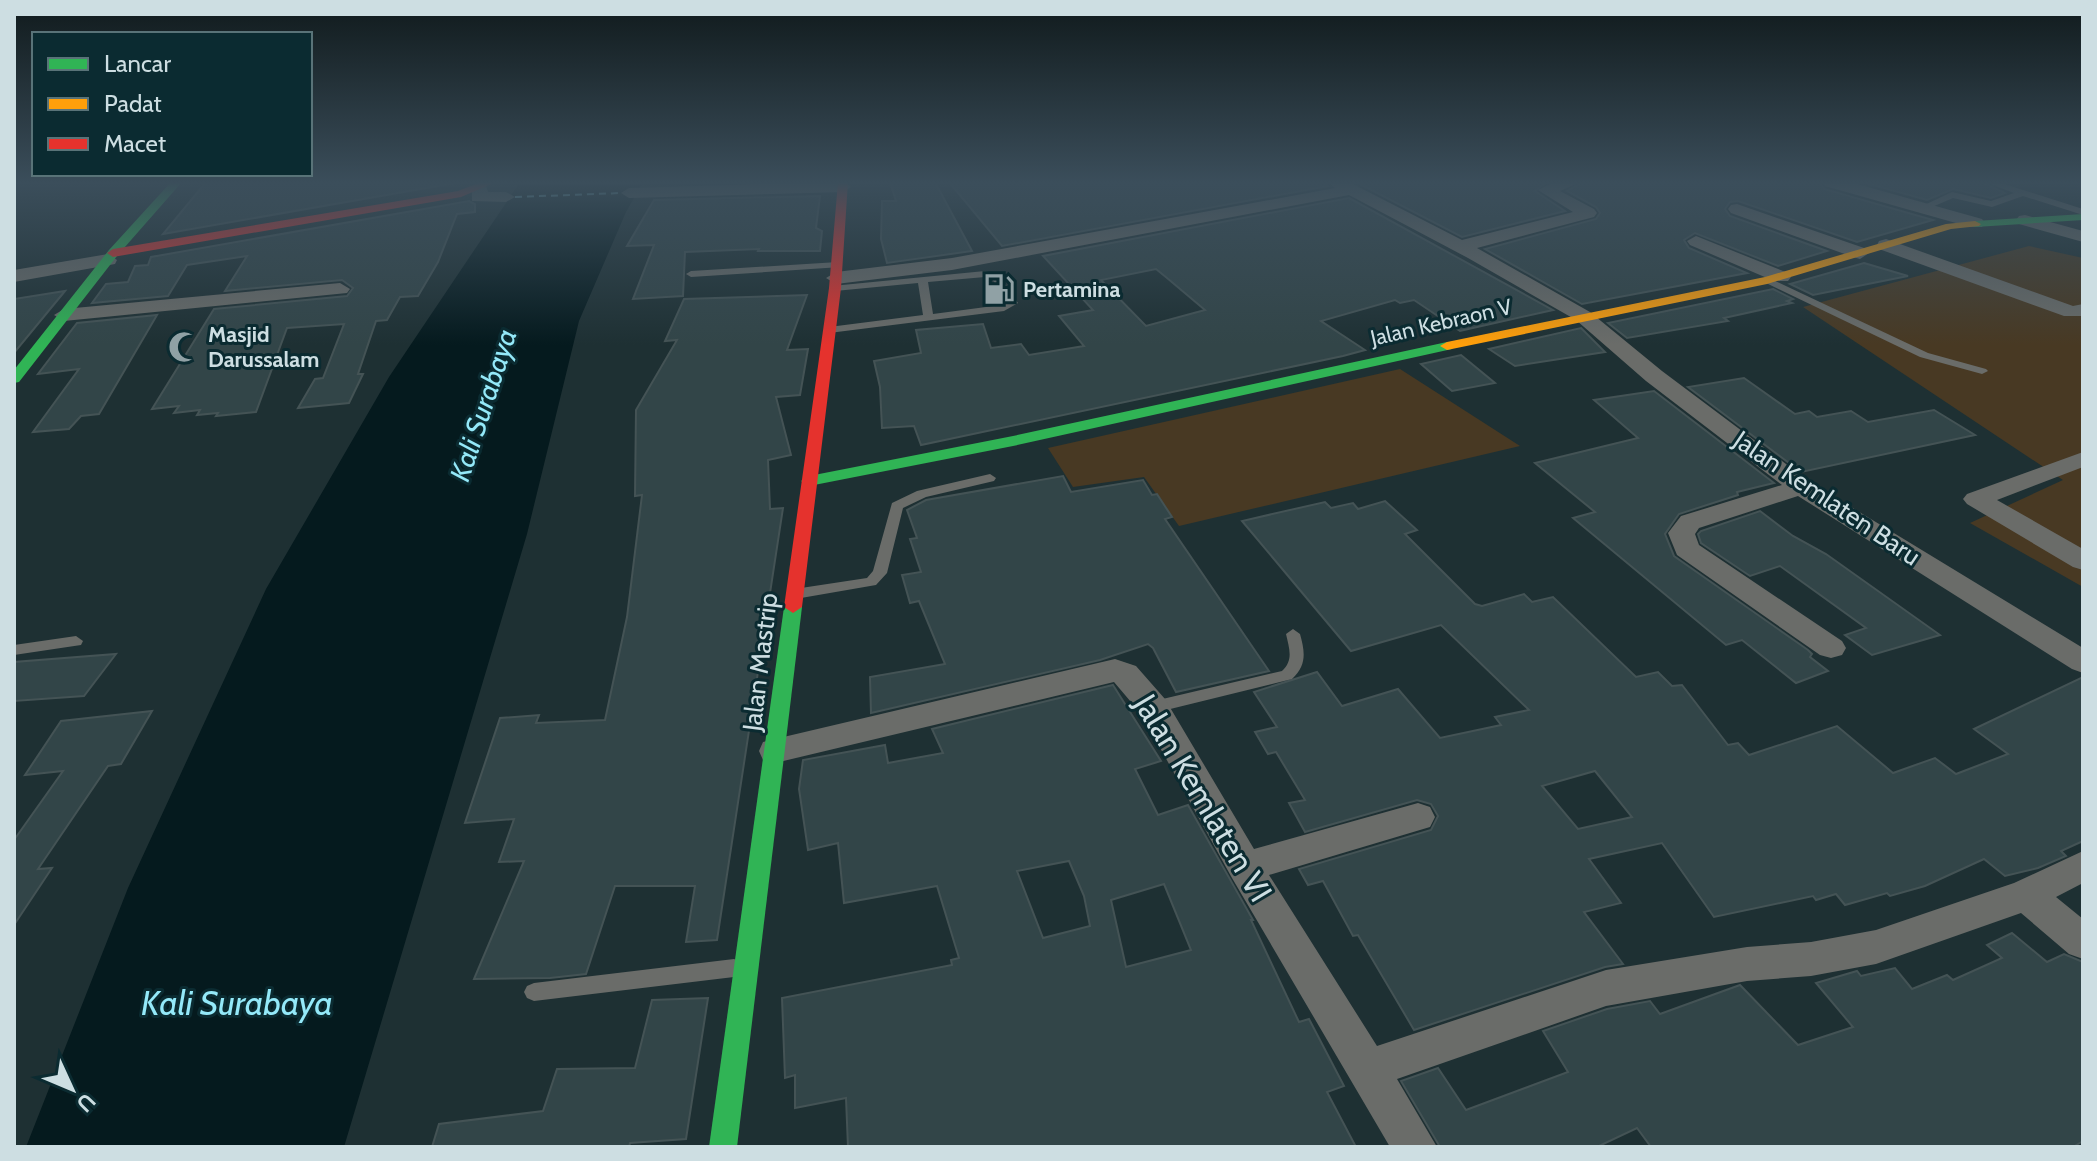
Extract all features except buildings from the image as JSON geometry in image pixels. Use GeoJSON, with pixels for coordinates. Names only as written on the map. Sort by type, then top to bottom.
{"type":"FeatureCollection","features":[{"type":"Feature","properties":{"kind":"street"},"geometry":{"type":"LineString","coordinates":[[14,379],[129,236]]}},
{"type":"Feature","properties":{"kind":"street"},"geometry":{"type":"LineString","coordinates":[[14,276],[221,236]]}},
{"type":"Feature","properties":{"kind":"street","name":"Jalan Mastrip"},"geometry":{"type":"LineString","coordinates":[[723,1147],[839,236]]}},
{"type":"Feature","properties":{"kind":"street"},"geometry":{"type":"LineString","coordinates":[[836,277],[952,264],[1091,236]]}},
{"type":"Feature","properties":{"kind":"street","name":"Jalan Kemlaten Baru"},"geometry":{"type":"LineString","coordinates":[[1442,236],[1583,316],[1654,376],[1801,487],[2083,662]]}},
{"type":"Feature","properties":{"kind":"street"},"geometry":{"type":"LineString","coordinates":[[1461,246],[1501,236]]}},
{"type":"Feature","properties":{"kind":"street"},"geometry":{"type":"LineString","coordinates":[[1813,236],[1860,253]]}},
{"type":"Feature","properties":{"kind":"street","name":"Jalan Kebraon V"},"geometry":{"type":"LineString","coordinates":[[809,481],[1013,441],[1583,316],[1774,278],[1916,236]]}},
{"type":"Feature","properties":{"kind":"street"},"geometry":{"type":"LineString","coordinates":[[1696,241],[1774,278]]}},
{"type":"Feature","properties":{"kind":"street"},"geometry":{"type":"LineString","coordinates":[[1886,245],[2071,312],[2083,310]]}},
{"type":"Feature","properties":{"kind":"street"},"geometry":{"type":"LineString","coordinates":[[14,289],[52,282]]}},
{"type":"Feature","properties":{"kind":"street"},"geometry":{"type":"LineString","coordinates":[[64,315],[340,289]]}},
{"type":"Feature","properties":{"kind":"street"},"geometry":{"type":"LineString","coordinates":[[2083,459],[1976,499],[2083,561]]}},
{"type":"Feature","properties":{"kind":"street"},"geometry":{"type":"LineString","coordinates":[[1801,487],[1690,522],[1681,533],[1687,549],[1831,648]]}},
{"type":"Feature","properties":{"kind":"street","name":"Jalan Kemlaten VI"},"geometry":{"type":"LineString","coordinates":[[775,751],[1115,670],[1125,674],[1154,707],[1245,867],[1415,1147]]}},
{"type":"Feature","properties":{"kind":"street"},"geometry":{"type":"LineString","coordinates":[[1245,867],[1418,817]]}},
{"type":"Feature","properties":{"kind":"street"},"geometry":{"type":"LineString","coordinates":[[1367,1069],[1606,988],[1747,964],[1811,959],[1876,947],[2026,895],[2083,866]]}},
{"type":"Feature","properties":{"kind":"street"},"geometry":{"type":"LineString","coordinates":[[2026,895],[2083,942]]}},
{"type":"Feature","properties":{"kind":"lane"},"geometry":{"type":"LineString","coordinates":[[691,274],[923,281],[991,275],[1013,303],[1004,308],[829,330]]}},
{"type":"Feature","properties":{"kind":"lane"},"geometry":{"type":"LineString","coordinates":[[1774,278],[1924,355],[1982,371]]}},
{"type":"Feature","properties":{"kind":"lane"},"geometry":{"type":"LineString","coordinates":[[923,281],[929,318]]}},
{"type":"Feature","properties":{"kind":"lane"},"geometry":{"type":"LineString","coordinates":[[795,594],[871,582],[880,573],[897,506],[922,494],[990,478]]}},
{"type":"Feature","properties":{"kind":"lane"},"geometry":{"type":"LineString","coordinates":[[1154,707],[1287,675],[1296,668],[1299,659],[1293,634]]}},
{"type":"Feature","properties":{"kind":"lane"},"geometry":{"type":"LineString","coordinates":[[14,650],[76,641]]}},
{"type":"Feature","properties":{"kind":"lane"},"geometry":{"type":"LineString","coordinates":[[534,992],[747,966]]}},
{"type":"Feature","properties":{"kind":"shaded area"},"geometry":{"type":"Polygon","coordinates":[[[2029,246],[2083,258],[2083,587],[1970,523],[2063,480],[1803,307],[2029,246]]]}},
{"type":"Feature","properties":{"kind":"shaded area"},"geometry":{"type":"Polygon","coordinates":[[[1400,369],[1520,446],[1179,526],[1144,477],[1073,487],[1048,448],[1400,369]]]}},
{"type":"Feature","properties":{"kind":"water","name":"Kali Surabaya"},"geometry":{"type":"Polygon","coordinates":[[[484,236],[616,236],[579,321],[527,534],[344,1147],[26,1147],[128,888],[266,589],[389,377],[484,236]]]}},
{"type":"Feature","properties":{"kind":"traffic: fast"},"geometry":{"type":"LineString","coordinates":[[14,379],[128,236]]}},
{"type":"Feature","properties":{"kind":"traffic: fast"},"geometry":{"type":"LineString","coordinates":[[809,481],[1013,441],[1447,346]]}},
{"type":"Feature","properties":{"kind":"traffic: fast"},"geometry":{"type":"LineString","coordinates":[[723,1147],[793,607]]}},
{"type":"Feature","properties":{"kind":"traffic: slow"},"geometry":{"type":"LineString","coordinates":[[1447,346],[1767,280],[1916,236]]}},
{"type":"Feature","properties":{"kind":"traffic: jam"},"geometry":{"type":"LineString","coordinates":[[113,253],[212,236]]}},
{"type":"Feature","properties":{"kind":"traffic: jam"},"geometry":{"type":"LineString","coordinates":[[793,607],[835,288],[839,236]]}},
{"type":"Feature","properties":{"kind":"place","name":"Pertamina"},"geometry":{"type":"Point","coordinates":[999,289]}},
{"type":"Feature","properties":{"kind":"place","name":"Masjid Darussalam"},"geometry":{"type":"Point","coordinates":[184,347]}}]}
